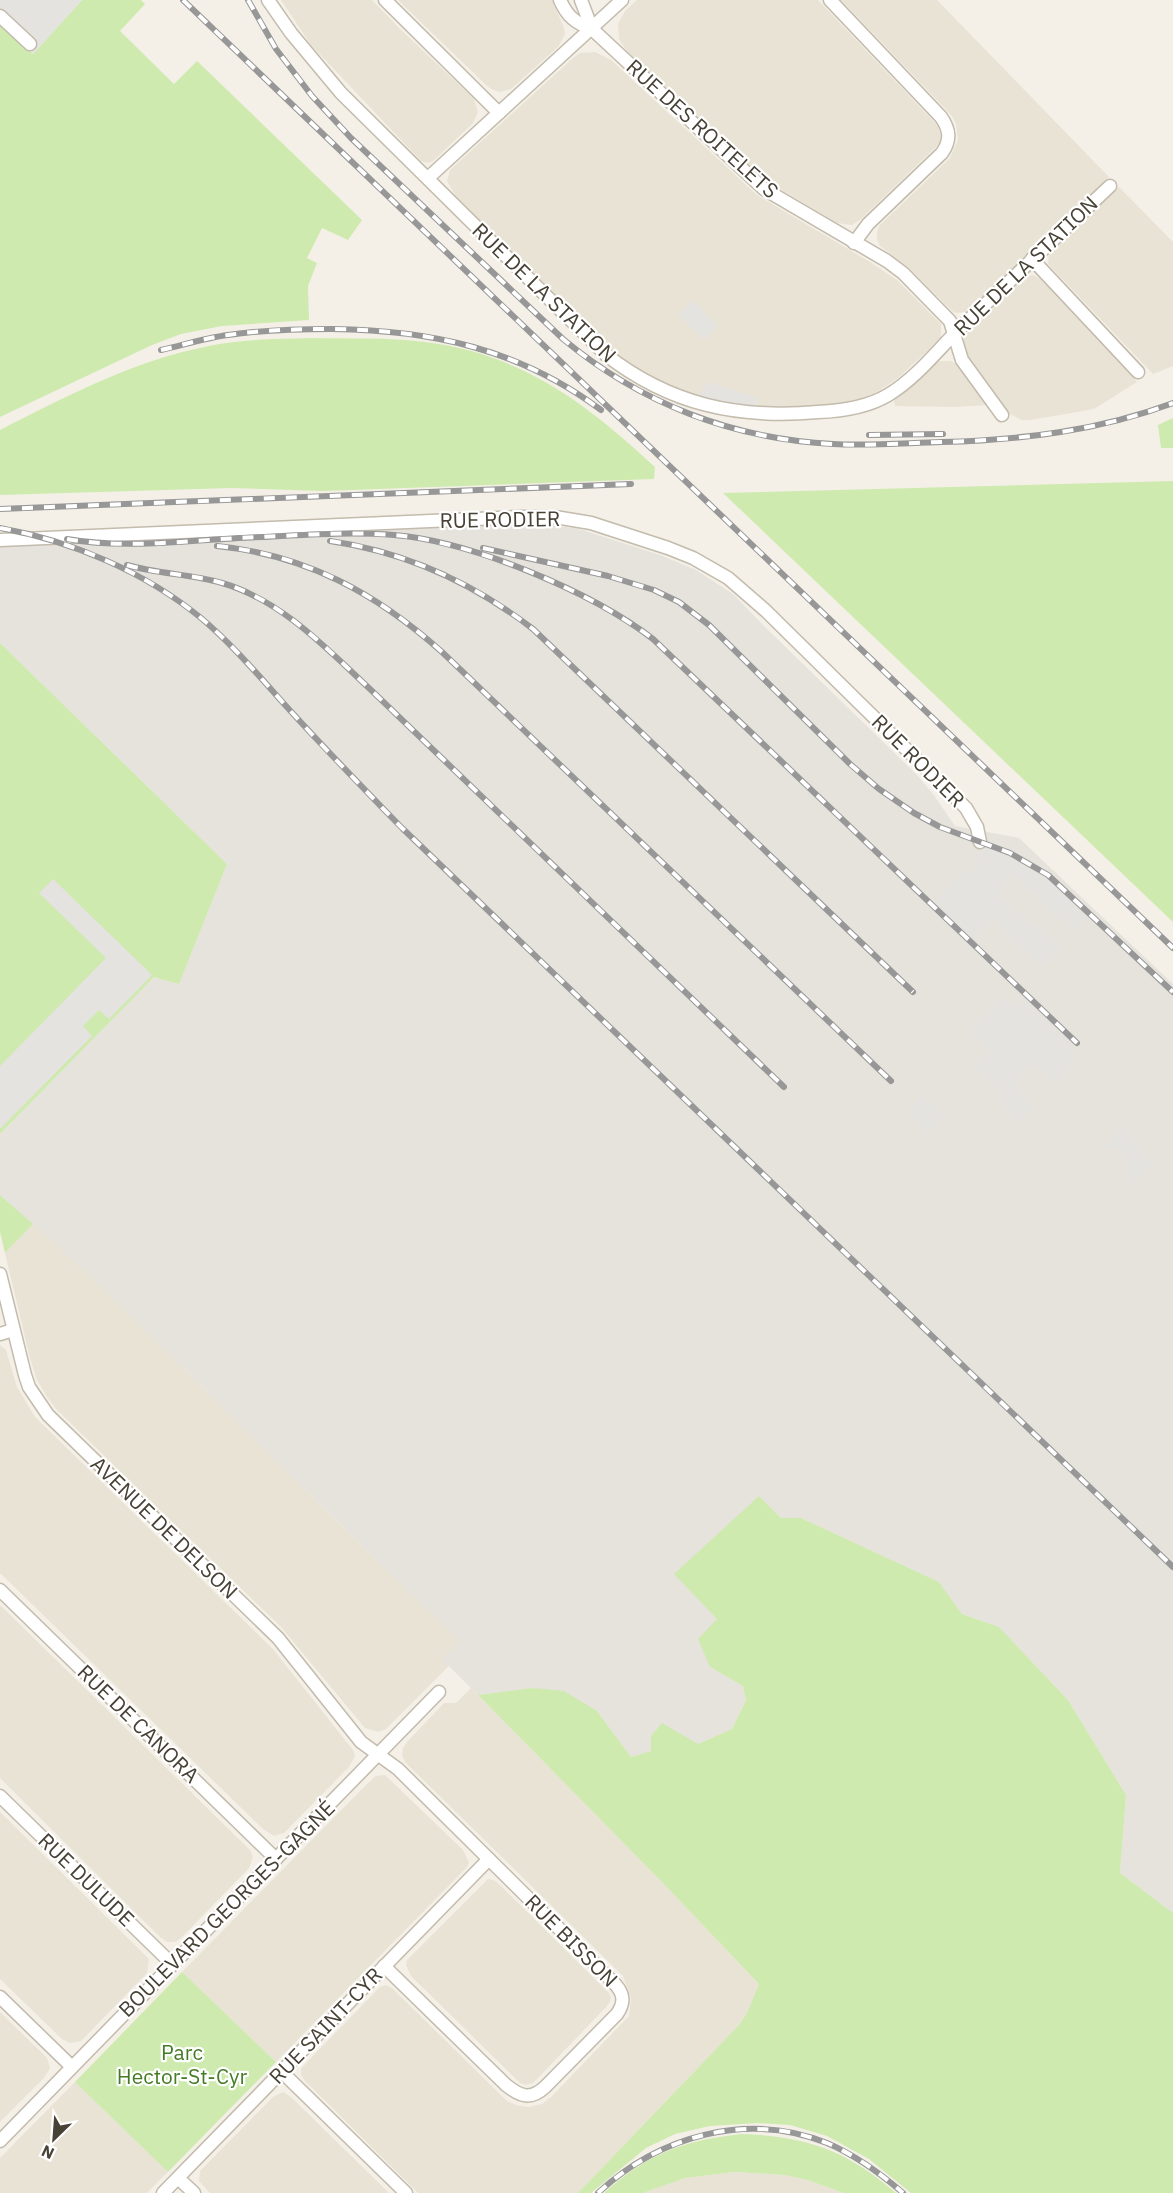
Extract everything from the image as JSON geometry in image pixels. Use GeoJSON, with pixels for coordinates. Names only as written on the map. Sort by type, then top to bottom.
{"type":"FeatureCollection","features":[{"type":"Feature","properties":{"kind":"street","name":"RUE DE LA STATION"},"geometry":{"type":"LineString","coordinates":[[268,0],[323,73],[362,114],[605,354],[638,378],[696,403],[731,411],[764,414],[827,412],[877,401],[895,391],[1110,186]]}},
{"type":"Feature","properties":{"kind":"street"},"geometry":{"type":"LineString","coordinates":[[385,0],[499,112]]}},
{"type":"Feature","properties":{"kind":"street","name":"RUE DES ROITELETS"},"geometry":{"type":"LineString","coordinates":[[560,0],[564,10],[574,21],[592,29],[755,182],[776,197],[887,261],[903,273],[950,321],[959,353],[1002,415]]}},
{"type":"Feature","properties":{"kind":"street","name":"RUE DES ROITELETS"},"geometry":{"type":"LineString","coordinates":[[581,0],[592,29]]}},
{"type":"Feature","properties":{"kind":"street"},"geometry":{"type":"LineString","coordinates":[[428,178],[622,0]]}},
{"type":"Feature","properties":{"kind":"street"},"geometry":{"type":"LineString","coordinates":[[830,0],[941,117],[949,134],[949,140],[942,153],[868,224],[854,243]]}},
{"type":"Feature","properties":{"kind":"street"},"geometry":{"type":"LineString","coordinates":[[0,16],[30,44]]}},
{"type":"Feature","properties":{"kind":"street"},"geometry":{"type":"LineString","coordinates":[[1032,260],[1138,372]]}},
{"type":"Feature","properties":{"kind":"street","name":"RUE RODIER"},"geometry":{"type":"LineString","coordinates":[[0,540],[519,517],[555,517],[591,523],[693,558],[728,578],[759,605],[966,808],[977,827],[980,842]]}},
{"type":"Feature","properties":{"kind":"street","name":"AVENUE DE DELSON"},"geometry":{"type":"LineString","coordinates":[[0,1274],[29,1388],[48,1415],[278,1638],[362,1742],[378,1754]]}},
{"type":"Feature","properties":{"kind":"street"},"geometry":{"type":"LineString","coordinates":[[0,1334],[13,1330]]}},
{"type":"Feature","properties":{"kind":"street","name":"RUE DE CANORA"},"geometry":{"type":"LineString","coordinates":[[0,1590],[276,1859]]}},
{"type":"Feature","properties":{"kind":"street","name":"BOULEVARD GEORGES-GAGNÉ"},"geometry":{"type":"LineString","coordinates":[[0,2141],[439,1692]]}},
{"type":"Feature","properties":{"kind":"street","name":"RUE BISSON"},"geometry":{"type":"LineString","coordinates":[[378,1754],[395,1766],[489,1859],[615,1984],[623,1997],[617,2014],[545,2087],[533,2096],[520,2094],[513,2090],[384,1966]]}},
{"type":"Feature","properties":{"kind":"street","name":"RUE DULUDE"},"geometry":{"type":"LineString","coordinates":[[0,1796],[172,1964]]}},
{"type":"Feature","properties":{"kind":"street","name":"RUE SAINT-CYR"},"geometry":{"type":"LineString","coordinates":[[163,2193],[489,1859]]}},
{"type":"Feature","properties":{"kind":"street"},"geometry":{"type":"LineString","coordinates":[[0,1997],[72,2067]]}},
{"type":"Feature","properties":{"kind":"street"},"geometry":{"type":"LineString","coordinates":[[282,2072],[406,2193]]}},
{"type":"Feature","properties":{"kind":"street"},"geometry":{"type":"LineString","coordinates":[[178,2178],[194,2193]]}},
{"type":"Feature","properties":{"kind":"shaded area"},"geometry":{"type":"Polygon","coordinates":[[[0,0],[82,0],[33,54],[0,23],[0,0]]]}},
{"type":"Feature","properties":{"kind":"shaded area"},"geometry":{"type":"Polygon","coordinates":[[[281,0],[372,0],[474,99],[478,112],[473,123],[433,161],[428,163],[421,161],[311,45],[281,0]]]}},
{"type":"Feature","properties":{"kind":"shaded area"},"geometry":{"type":"Polygon","coordinates":[[[398,0],[552,0],[565,34],[559,46],[511,89],[499,92],[485,84],[398,0]]]}},
{"type":"Feature","properties":{"kind":"shaded area"},"geometry":{"type":"Polygon","coordinates":[[[637,0],[818,0],[938,126],[940,143],[861,219],[852,225],[837,223],[758,174],[626,50],[619,39],[618,24],[625,11],[637,0]]]}},
{"type":"Feature","properties":{"kind":"shaded area"},"geometry":{"type":"Polygon","coordinates":[[[841,0],[937,0],[1109,177],[966,312],[952,311],[908,267],[880,246],[877,239],[880,225],[950,158],[958,140],[956,124],[952,116],[841,0]]]}},
{"type":"Feature","properties":{"kind":"shaded area"},"geometry":{"type":"Polygon","coordinates":[[[595,52],[611,60],[757,195],[897,280],[941,324],[941,338],[898,378],[877,392],[857,400],[836,404],[777,408],[755,408],[758,399],[698,397],[640,372],[611,352],[455,195],[447,181],[450,170],[573,58],[580,53],[595,52]]]}},
{"type":"Feature","properties":{"kind":"shaded area"},"geometry":{"type":"Polygon","coordinates":[[[1119,187],[1173,242],[1173,366],[1153,374],[1048,264],[1049,254],[1119,187]]]}},
{"type":"Feature","properties":{"kind":"shaded area"},"geometry":{"type":"Polygon","coordinates":[[[1033,275],[1040,279],[1137,382],[1094,409],[1031,420],[1022,420],[1010,414],[965,353],[963,341],[967,333],[1025,277],[1033,275]]]}},
{"type":"Feature","properties":{"kind":"shaded area"},"geometry":{"type":"Polygon","coordinates":[[[693,300],[718,326],[704,340],[678,315],[693,300]]]}},
{"type":"Feature","properties":{"kind":"shaded area"},"geometry":{"type":"Polygon","coordinates":[[[940,361],[951,361],[957,364],[988,405],[895,406],[894,399],[940,361]]]}},
{"type":"Feature","properties":{"kind":"shaded area"},"geometry":{"type":"Polygon","coordinates":[[[707,382],[758,398],[753,414],[698,397],[707,382]]]}},
{"type":"Feature","properties":{"kind":"shaded area"},"geometry":{"type":"Polygon","coordinates":[[[544,524],[579,529],[660,555],[696,570],[733,594],[917,775],[955,826],[1019,838],[1173,984],[1173,1913],[1120,1873],[1126,1795],[1068,1700],[999,1627],[962,1614],[939,1582],[801,1518],[781,1518],[759,1496],[717,1619],[710,1667],[743,1686],[746,1700],[732,1729],[698,1744],[651,1751],[631,1757],[597,1711],[532,1688],[478,1695],[442,1659],[459,1642],[84,1270],[0,1195],[0,1134],[154,977],[179,984],[227,864],[0,643],[0,547],[544,524]]]}},
{"type":"Feature","properties":{"kind":"shaded area"},"geometry":{"type":"Polygon","coordinates":[[[980,845],[996,850],[1047,878],[1088,917],[1075,930],[1040,902],[1042,899],[1011,875],[996,894],[1061,947],[1043,967],[1008,936],[993,918],[972,940],[934,903],[958,876],[977,868],[980,845]]]}},
{"type":"Feature","properties":{"kind":"shaded area"},"geometry":{"type":"Polygon","coordinates":[[[53,879],[152,975],[109,1019],[99,1010],[83,1026],[92,1036],[0,1129],[0,1066],[106,958],[39,893],[53,879]]]}},
{"type":"Feature","properties":{"kind":"shaded area"},"geometry":{"type":"Polygon","coordinates":[[[1002,997],[1015,1009],[1024,1000],[1074,1049],[1069,1054],[1076,1061],[1055,1084],[1033,1063],[1012,1085],[1034,1106],[1018,1123],[997,1101],[997,1087],[975,1066],[990,1050],[969,1032],[1002,997]]]}},
{"type":"Feature","properties":{"kind":"shaded area"},"geometry":{"type":"Polygon","coordinates":[[[920,1092],[945,1118],[928,1134],[908,1115],[920,1092]]]}},
{"type":"Feature","properties":{"kind":"shaded area"},"geometry":{"type":"Polygon","coordinates":[[[1122,1127],[1154,1164],[1133,1185],[1124,1177],[1127,1158],[1116,1149],[1102,1148],[1122,1127]]]}},
{"type":"Feature","properties":{"kind":"shaded area"},"geometry":{"type":"Polygon","coordinates":[[[33,1224],[84,1270],[459,1642],[443,1659],[449,1666],[386,1729],[378,1732],[365,1728],[281,1627],[56,1409],[47,1397],[37,1380],[30,1358],[5,1253],[33,1224]]]}},
{"type":"Feature","properties":{"kind":"shaded area"},"geometry":{"type":"Polygon","coordinates":[[[0,1345],[6,1350],[17,1387],[35,1417],[273,1649],[353,1750],[355,1756],[349,1767],[284,1833],[274,1836],[263,1829],[0,1573],[0,1345]]]}},
{"type":"Feature","properties":{"kind":"shaded area"},"geometry":{"type":"Polygon","coordinates":[[[0,1605],[250,1850],[253,1857],[249,1868],[180,1939],[167,1942],[160,1937],[0,1778],[0,1605]]]}},
{"type":"Feature","properties":{"kind":"shaded area"},"geometry":{"type":"Polygon","coordinates":[[[471,1688],[759,1984],[747,2013],[739,2025],[578,2193],[418,2193],[301,2075],[301,2069],[307,2062],[380,1987],[386,1985],[393,1989],[507,2101],[528,2107],[542,2104],[552,2096],[629,2016],[631,1998],[623,1976],[405,1762],[402,1755],[407,1742],[444,1703],[456,1703],[471,1688]]]}},
{"type":"Feature","properties":{"kind":"shaded area"},"geometry":{"type":"Polygon","coordinates":[[[385,1775],[463,1850],[469,1862],[467,1867],[276,2062],[182,1972],[368,1783],[376,1776],[385,1775]]]}},
{"type":"Feature","properties":{"kind":"shaded area"},"geometry":{"type":"Polygon","coordinates":[[[0,1812],[149,1959],[147,1973],[81,2041],[70,2043],[62,2039],[0,1979],[0,1812]]]}},
{"type":"Feature","properties":{"kind":"shaded area"},"geometry":{"type":"Polygon","coordinates":[[[488,1879],[500,1885],[611,1997],[606,2007],[539,2077],[533,2083],[526,2085],[520,2083],[411,1976],[406,1965],[407,1960],[488,1879]]]}},
{"type":"Feature","properties":{"kind":"shaded area"},"geometry":{"type":"Polygon","coordinates":[[[0,2012],[47,2058],[50,2068],[44,2078],[0,2122],[0,2012]]]}},
{"type":"Feature","properties":{"kind":"shaded area"},"geometry":{"type":"Polygon","coordinates":[[[75,2082],[168,2172],[147,2193],[0,2193],[0,2158],[75,2082]]]}},
{"type":"Feature","properties":{"kind":"shaded area"},"geometry":{"type":"Polygon","coordinates":[[[283,2092],[291,2097],[389,2193],[210,2193],[199,2181],[200,2171],[273,2097],[283,2092]]]}},
{"type":"Feature","properties":{"kind":"shaded area"},"geometry":{"type":"Polygon","coordinates":[[[735,2172],[785,2175],[844,2193],[643,2193],[685,2178],[735,2172]]]}},
{"type":"Feature","properties":{"kind":"green space"},"geometry":{"type":"Polygon","coordinates":[[[82,0],[141,0],[145,4],[120,31],[174,84],[197,61],[362,220],[348,240],[322,228],[307,258],[317,263],[308,286],[309,320],[222,326],[181,334],[152,345],[0,417],[0,23],[33,54],[82,0]]]}},
{"type":"Feature","properties":{"kind":"green space"},"geometry":{"type":"Polygon","coordinates":[[[310,338],[425,342],[460,348],[522,370],[577,402],[604,422],[655,467],[654,479],[323,491],[231,488],[0,495],[0,430],[25,417],[102,380],[182,352],[234,342],[310,338]]]}},
{"type":"Feature","properties":{"kind":"green space"},"geometry":{"type":"Polygon","coordinates":[[[1173,418],[1173,448],[1161,448],[1158,425],[1173,418]]]}},
{"type":"Feature","properties":{"kind":"green space"},"geometry":{"type":"Polygon","coordinates":[[[1173,481],[1173,922],[723,493],[1173,481]]]}},
{"type":"Feature","properties":{"kind":"green space"},"geometry":{"type":"Polygon","coordinates":[[[0,643],[227,864],[179,984],[154,977],[0,1134],[0,643]]]}},
{"type":"Feature","properties":{"kind":"green space"},"geometry":{"type":"Polygon","coordinates":[[[0,1195],[33,1224],[5,1253],[0,1232],[0,1195]]]}},
{"type":"Feature","properties":{"kind":"green space"},"geometry":{"type":"Polygon","coordinates":[[[759,1496],[781,1518],[801,1518],[939,1582],[962,1614],[999,1627],[1068,1700],[1126,1795],[1120,1873],[1173,1913],[1173,2193],[911,2193],[869,2159],[827,2136],[790,2125],[757,2123],[710,2126],[675,2134],[646,2148],[591,2193],[578,2193],[739,2025],[747,2013],[759,1984],[478,1695],[532,1688],[564,1691],[597,1711],[631,1757],[651,1751],[651,1736],[662,1723],[698,1744],[732,1729],[746,1700],[743,1686],[710,1667],[698,1639],[717,1619],[674,1574],[759,1496]]]}},
{"type":"Feature","properties":{"kind":"green space","name":"Parc Hector-St-Cyr"},"geometry":{"type":"Polygon","coordinates":[[[182,1972],[276,2062],[168,2172],[75,2082],[182,1972]]]}},
{"type":"Feature","properties":{"kind":"green space"},"geometry":{"type":"Polygon","coordinates":[[[741,2134],[786,2138],[824,2148],[860,2166],[896,2193],[844,2193],[785,2175],[735,2172],[685,2178],[643,2193],[604,2193],[636,2168],[667,2151],[701,2141],[741,2134]]]}},
{"type":"Feature","properties":{"kind":"railway"},"geometry":{"type":"LineString","coordinates":[[183,0],[1173,948]]}},
{"type":"Feature","properties":{"kind":"railway"},"geometry":{"type":"LineString","coordinates":[[248,0],[276,49],[312,96],[351,138],[563,339],[623,382],[689,414],[723,425],[796,441],[874,445],[1001,439],[1059,432],[1116,421],[1173,403]]}},
{"type":"Feature","properties":{"kind":"railway"},"geometry":{"type":"LineString","coordinates":[[161,350],[219,336],[267,331],[332,329],[405,334],[473,347],[506,358],[570,389],[601,410]]}},
{"type":"Feature","properties":{"kind":"railway"},"geometry":{"type":"LineString","coordinates":[[869,435],[943,434]]}},
{"type":"Feature","properties":{"kind":"railway"},"geometry":{"type":"LineString","coordinates":[[0,509],[631,484]]}},
{"type":"Feature","properties":{"kind":"railway"},"geometry":{"type":"LineString","coordinates":[[0,528],[54,541],[106,561],[156,586],[201,618],[245,660],[402,828],[1173,1567]]}},
{"type":"Feature","properties":{"kind":"railway"},"geometry":{"type":"LineString","coordinates":[[67,539],[131,544],[317,534],[394,535],[458,547],[494,558],[565,587],[628,621],[653,639],[1077,1043]]}},
{"type":"Feature","properties":{"kind":"railway"},"geometry":{"type":"LineString","coordinates":[[330,541],[385,553],[438,572],[487,597],[533,629],[913,992]]}},
{"type":"Feature","properties":{"kind":"railway"},"geometry":{"type":"LineString","coordinates":[[217,546],[280,558],[310,568],[365,595],[417,631],[442,652],[891,1081]]}},
{"type":"Feature","properties":{"kind":"railway"},"geometry":{"type":"LineString","coordinates":[[483,548],[608,576],[654,590],[679,602],[709,625],[850,764],[879,789],[914,813],[940,827],[1010,853],[1048,875],[1173,992]]}},
{"type":"Feature","properties":{"kind":"railway"},"geometry":{"type":"LineString","coordinates":[[127,565],[222,583],[264,601],[302,627],[370,689],[784,1087]]}},
{"type":"Feature","properties":{"kind":"railway"},"geometry":{"type":"LineString","coordinates":[[598,2193],[622,2173],[676,2144],[705,2135],[735,2130],[766,2129],[797,2134],[827,2143],[867,2165],[903,2193]]}}]}
